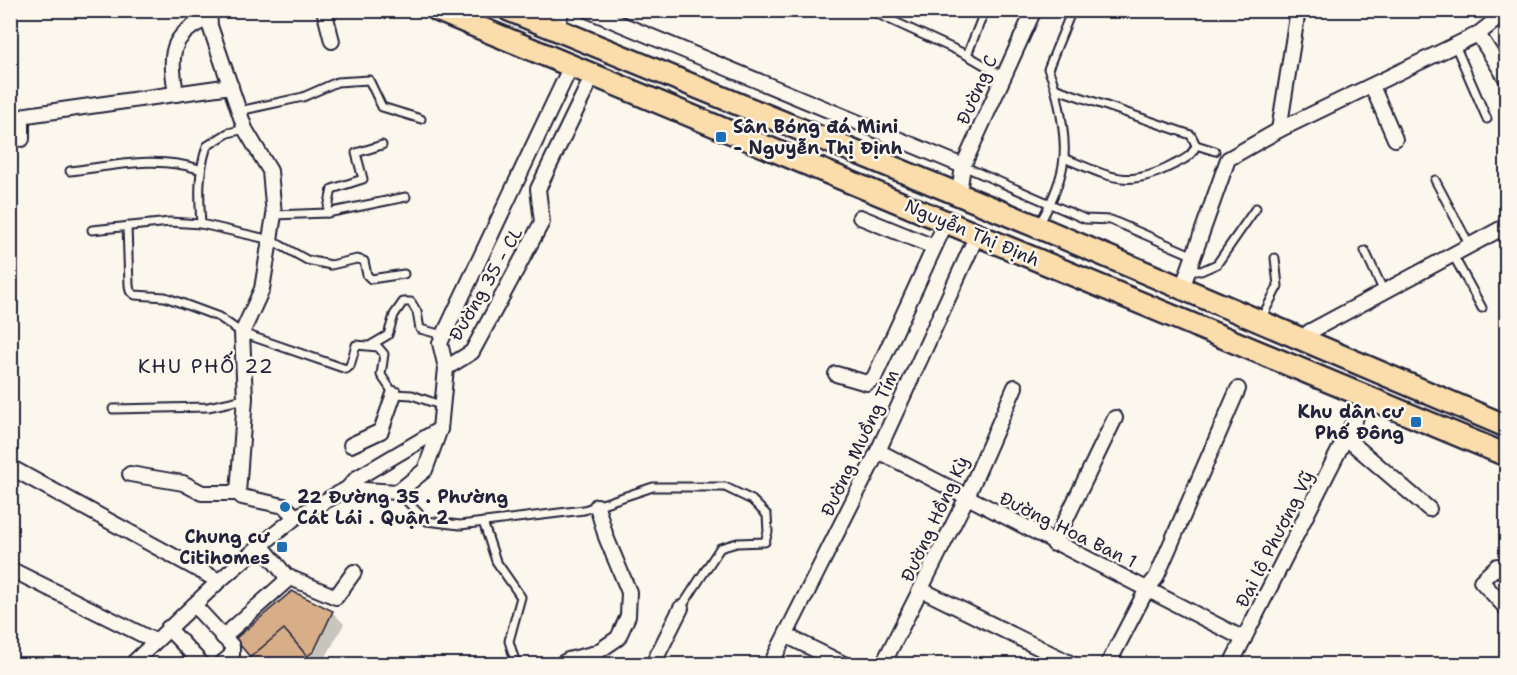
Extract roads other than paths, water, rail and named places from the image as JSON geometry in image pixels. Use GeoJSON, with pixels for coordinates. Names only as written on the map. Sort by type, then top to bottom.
{"type":"FeatureCollection","features":[{"type":"Feature","properties":{"kind":"main road","name":"Nguyễn Thị Định"},"geometry":{"type":"LineString","coordinates":[[437,10],[580,41]]}},
{"type":"Feature","properties":{"kind":"main road","name":"Nguyễn Thị Định"},"geometry":{"type":"LineString","coordinates":[[470,10],[580,41]]}},
{"type":"Feature","properties":{"kind":"main road","name":"Nguyễn Thị Định"},"geometry":{"type":"LineString","coordinates":[[509,10],[580,41],[601,58],[955,196]]}},
{"type":"Feature","properties":{"kind":"main road","name":"Nguyễn Thị Định"},"geometry":{"type":"LineString","coordinates":[[536,10],[561,15],[580,41],[601,58],[955,196],[985,216],[1506,441]]}},
{"type":"Feature","properties":{"kind":"main road","name":"Nguyễn Thị Định"},"geometry":{"type":"LineString","coordinates":[[601,58],[710,73],[955,196],[985,216],[1366,397],[1506,455]]}},
{"type":"Feature","properties":{"kind":"main road","name":"Nguyễn Thị Định"},"geometry":{"type":"LineString","coordinates":[[985,216],[1043,217],[1506,426]]}},
{"type":"Feature","properties":{"kind":"main road","name":"Nguyễn Thị Định"},"geometry":{"type":"LineString","coordinates":[[1184,280],[1264,313],[1305,336],[1506,414]]}},
{"type":"Feature","properties":{"kind":"street"},"geometry":{"type":"LineString","coordinates":[[324,10],[332,41]]}},
{"type":"Feature","properties":{"kind":"street","name":"Đường C"},"geometry":{"type":"LineString","coordinates":[[836,374],[867,383],[872,382],[934,247],[1003,76],[1034,10]]}},
{"type":"Feature","properties":{"kind":"street"},"geometry":{"type":"LineString","coordinates":[[1279,130],[1298,10]]}},
{"type":"Feature","properties":{"kind":"street"},"geometry":{"type":"LineString","coordinates":[[1184,280],[1228,159],[1279,130],[1478,33],[1506,12]]}},
{"type":"Feature","properties":{"kind":"street"},"geometry":{"type":"LineString","coordinates":[[176,94],[171,62],[174,45],[193,25],[209,14],[210,26],[245,129],[270,171],[274,215],[262,289],[242,333],[245,399],[238,493]]}},
{"type":"Feature","properties":{"kind":"street"},"geometry":{"type":"LineString","coordinates":[[1478,33],[1506,78]]}},
{"type":"Feature","properties":{"kind":"street"},"geometry":{"type":"LineString","coordinates":[[580,41],[710,73]]}},
{"type":"Feature","properties":{"kind":"street","name":"Đường 35 - CL"},"geometry":{"type":"LineString","coordinates":[[398,492],[425,470],[440,429],[440,405],[446,368],[440,343],[443,335],[580,41]]}},
{"type":"Feature","properties":{"kind":"street","name":"Đường 35 - CL"},"geometry":{"type":"LineString","coordinates":[[446,368],[472,352],[542,222],[538,189],[601,58]]}},
{"type":"Feature","properties":{"kind":"street"},"geometry":{"type":"LineString","coordinates":[[22,139],[20,124],[22,118],[27,115],[231,86]]}},
{"type":"Feature","properties":{"kind":"street"},"geometry":{"type":"LineString","coordinates":[[1372,86],[1395,139]]}},
{"type":"Feature","properties":{"kind":"street","name":"Đường Muồng Tím"},"geometry":{"type":"LineString","coordinates":[[771,664],[878,451],[985,216]]}},
{"type":"Feature","properties":{"kind":"street"},"geometry":{"type":"LineString","coordinates":[[860,217],[934,247]]}},
{"type":"Feature","properties":{"kind":"street"},"geometry":{"type":"LineString","coordinates":[[1305,336],[1506,226]]}},
{"type":"Feature","properties":{"kind":"street","name":"Đường Hồng Kỳ"},"geometry":{"type":"LineString","coordinates":[[883,664],[966,499],[1016,387]]}},
{"type":"Feature","properties":{"kind":"street"},"geometry":{"type":"LineString","coordinates":[[1108,664],[1147,589],[1156,578],[1238,388]]}},
{"type":"Feature","properties":{"kind":"street"},"geometry":{"type":"LineString","coordinates":[[351,444],[381,431],[394,394]]}},
{"type":"Feature","properties":{"kind":"street","name":"Đại lộ Phượng Vỹ"},"geometry":{"type":"LineString","coordinates":[[1231,664],[1366,397]]}},
{"type":"Feature","properties":{"kind":"street"},"geometry":{"type":"LineString","coordinates":[[1054,544],[1115,418]]}},
{"type":"Feature","properties":{"kind":"street"},"geometry":{"type":"LineString","coordinates":[[132,664],[219,581],[296,517],[347,489],[357,478],[440,429]]}},
{"type":"Feature","properties":{"kind":"street"},"geometry":{"type":"LineString","coordinates":[[1346,438],[1429,509]]}},
{"type":"Feature","properties":{"kind":"street","name":"Đường Hoa Ban 1"},"geometry":{"type":"LineString","coordinates":[[878,451],[966,499],[1244,639]]}},
{"type":"Feature","properties":{"kind":"street"},"geometry":{"type":"LineString","coordinates":[[10,467],[219,581]]}},
{"type":"Feature","properties":{"kind":"street"},"geometry":{"type":"LineString","coordinates":[[130,474],[183,483],[202,493],[238,493],[242,497],[284,506],[296,517]]}},
{"type":"Feature","properties":{"kind":"street"},"geometry":{"type":"LineString","coordinates":[[347,489],[398,492]]}},
{"type":"Feature","properties":{"kind":"street"},"geometry":{"type":"LineString","coordinates":[[561,664],[567,660],[596,653],[618,638],[628,615],[629,592],[597,506]]}},
{"type":"Feature","properties":{"kind":"street"},"geometry":{"type":"LineString","coordinates":[[261,545],[286,576],[336,597],[354,572]]}},
{"type":"Feature","properties":{"kind":"street"},"geometry":{"type":"LineString","coordinates":[[1506,574],[1497,566],[1481,581],[1506,608]]}},
{"type":"Feature","properties":{"kind":"street"},"geometry":{"type":"LineString","coordinates":[[10,569],[155,640]]}},
{"type":"Feature","properties":{"kind":"street"},"geometry":{"type":"LineString","coordinates":[[223,637],[286,581],[286,576]]}},
{"type":"Feature","properties":{"kind":"street"},"geometry":{"type":"LineString","coordinates":[[922,590],[1072,664]]}},
{"type":"Feature","properties":{"kind":"street"},"geometry":{"type":"LineString","coordinates":[[194,604],[231,646],[232,655],[221,664]]}},
{"type":"Feature","properties":{"kind":"street"},"geometry":{"type":"LineString","coordinates":[[653,664],[681,608]]}},
{"type":"Feature","properties":{"kind":"street"},"geometry":{"type":"LineString","coordinates":[[168,628],[202,664]]}},
{"type":"Feature","properties":{"kind":"street"},"geometry":{"type":"LineString","coordinates":[[787,636],[843,664]]}},
{"type":"Feature","properties":{"kind":"lane"},"geometry":{"type":"LineString","coordinates":[[869,10],[967,55],[1003,76]]}},
{"type":"Feature","properties":{"kind":"lane"},"geometry":{"type":"LineString","coordinates":[[967,55],[985,10]]}},
{"type":"Feature","properties":{"kind":"lane"},"geometry":{"type":"LineString","coordinates":[[1043,217],[1064,158],[1057,89],[1048,69],[1072,10]]}},
{"type":"Feature","properties":{"kind":"lane"},"geometry":{"type":"LineString","coordinates":[[1455,45],[1487,119]]}},
{"type":"Feature","properties":{"kind":"lane"},"geometry":{"type":"LineString","coordinates":[[239,111],[303,97],[337,82],[369,80],[382,107],[421,119]]}},
{"type":"Feature","properties":{"kind":"lane"},"geometry":{"type":"LineString","coordinates":[[1057,89],[1191,135],[1196,145],[1215,151]]}},
{"type":"Feature","properties":{"kind":"lane"},"geometry":{"type":"LineString","coordinates":[[201,224],[199,169],[207,146],[228,133],[245,129]]}},
{"type":"Feature","properties":{"kind":"lane"},"geometry":{"type":"LineString","coordinates":[[327,213],[332,189],[363,179],[356,153],[382,145]]}},
{"type":"Feature","properties":{"kind":"lane"},"geometry":{"type":"LineString","coordinates":[[1064,158],[1127,181],[1152,176],[1190,156],[1196,145]]}},
{"type":"Feature","properties":{"kind":"lane"},"geometry":{"type":"LineString","coordinates":[[70,171],[152,161],[177,162],[199,169]]}},
{"type":"Feature","properties":{"kind":"lane"},"geometry":{"type":"LineString","coordinates":[[1435,180],[1470,246]]}},
{"type":"Feature","properties":{"kind":"lane"},"geometry":{"type":"LineString","coordinates":[[955,196],[1043,217],[1112,220],[1194,255]]}},
{"type":"Feature","properties":{"kind":"lane"},"geometry":{"type":"LineString","coordinates":[[274,215],[327,213],[406,197]]}},
{"type":"Feature","properties":{"kind":"lane"},"geometry":{"type":"LineString","coordinates":[[1184,280],[1217,264],[1256,208]]}},
{"type":"Feature","properties":{"kind":"lane"},"geometry":{"type":"LineString","coordinates":[[92,230],[170,222],[201,224],[271,240],[307,260],[331,265],[357,259],[364,261],[367,275],[371,279],[404,274]]}},
{"type":"Feature","properties":{"kind":"lane"},"geometry":{"type":"LineString","coordinates":[[126,226],[130,291],[135,295],[165,297],[219,317],[242,333],[346,369],[350,366],[356,345],[378,347],[384,354],[381,375],[394,394],[412,396],[440,405]]}},
{"type":"Feature","properties":{"kind":"lane"},"geometry":{"type":"LineString","coordinates":[[1365,251],[1384,292]]}},
{"type":"Feature","properties":{"kind":"lane"},"geometry":{"type":"LineString","coordinates":[[1453,255],[1482,308]]}},
{"type":"Feature","properties":{"kind":"lane"},"geometry":{"type":"LineString","coordinates":[[1264,313],[1278,286],[1275,258]]}},
{"type":"Feature","properties":{"kind":"lane"},"geometry":{"type":"LineString","coordinates":[[370,345],[388,335],[394,315],[403,302],[411,302],[417,312],[420,329],[443,335]]}},
{"type":"Feature","properties":{"kind":"lane"},"geometry":{"type":"LineString","coordinates":[[113,409],[208,407],[245,399]]}},
{"type":"Feature","properties":{"kind":"lane"},"geometry":{"type":"LineString","coordinates":[[398,492],[426,521],[460,525],[597,506],[653,487],[725,487],[752,500],[767,515],[768,532],[765,542],[737,543],[720,548],[681,608]]}},
{"type":"Feature","properties":{"kind":"lane"},"geometry":{"type":"LineString","coordinates":[[483,522],[495,561],[521,597],[509,641],[516,664]]}},
{"type":"Feature","properties":{"kind":"place","name":"Sân Bóng đá Mini - Nguyễn Thị Định"},"geometry":{"type":"Point","coordinates":[721,137]}},
{"type":"Feature","properties":{"kind":"place","name":"Khu dân cư Phố Đông"},"geometry":{"type":"Point","coordinates":[1416,422]}},
{"type":"Feature","properties":{"kind":"place","name":"22 Đường 35 . Phường Cát Lái . Quận 2"},"geometry":{"type":"Point","coordinates":[285,507]}},
{"type":"Feature","properties":{"kind":"place","name":"Chung cư Citihomes"},"geometry":{"type":"Point","coordinates":[282,547]}},
{"type":"Feature","properties":{"kind":"district","name":"KHU PHỐ 22"},"geometry":{"type":"Point","coordinates":[206,366]}}]}
